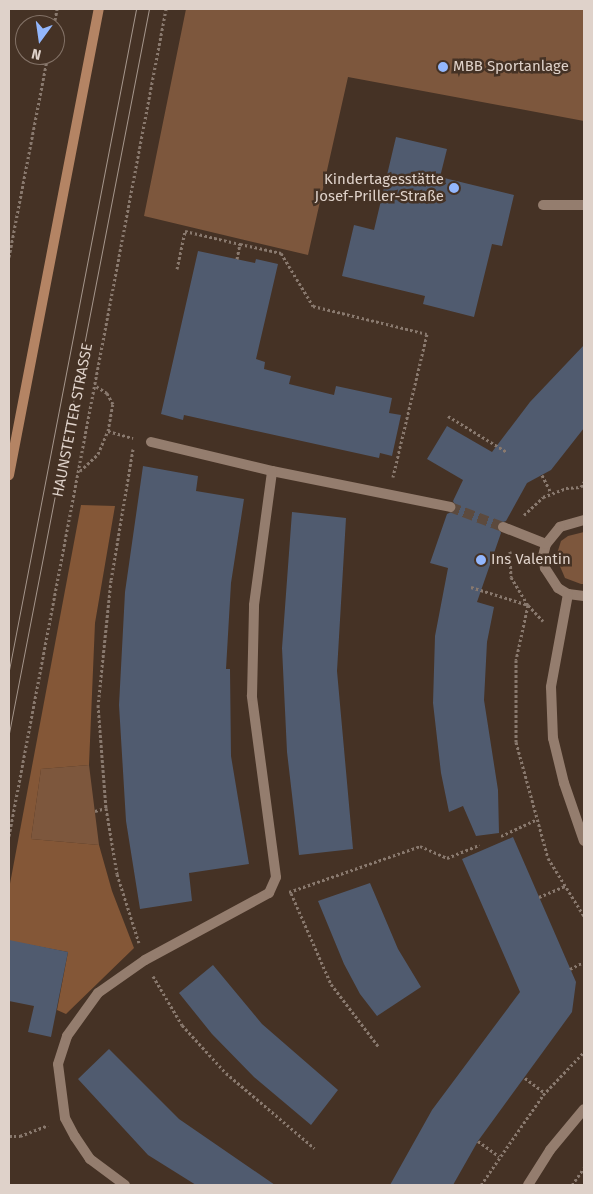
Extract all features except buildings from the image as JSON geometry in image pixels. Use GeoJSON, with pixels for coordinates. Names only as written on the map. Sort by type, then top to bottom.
{"type":"FeatureCollection","features":[{"type":"Feature","properties":{"kind":"main road"},"geometry":{"type":"LineString","coordinates":[[9,475],[99,9]]}},
{"type":"Feature","properties":{"kind":"street"},"geometry":{"type":"LineString","coordinates":[[543,206],[584,206]]}},
{"type":"Feature","properties":{"kind":"street"},"geometry":{"type":"LineString","coordinates":[[151,442],[272,471],[389,492],[450,507]]}},
{"type":"Feature","properties":{"kind":"street"},"geometry":{"type":"LineString","coordinates":[[125,1185],[90,1159],[65,1118],[58,1064],[67,1036],[98,992],[145,960],[269,892],[276,877],[252,696],[254,605],[272,471]]}},
{"type":"Feature","properties":{"kind":"street"},"geometry":{"type":"LineString","coordinates":[[584,520],[560,527],[546,544],[544,568],[550,579],[568,594],[584,596]]}},
{"type":"Feature","properties":{"kind":"street"},"geometry":{"type":"LineString","coordinates":[[503,527],[546,544]]}},
{"type":"Feature","properties":{"kind":"street"},"geometry":{"type":"LineString","coordinates":[[568,594],[551,687],[554,738],[564,783],[584,841]]}},
{"type":"Feature","properties":{"kind":"street"},"geometry":{"type":"LineString","coordinates":[[528,1185],[550,1150],[584,1109]]}},
{"type":"Feature","properties":{"kind":"path","name":"HAUNSTETTER STRASSE"},"geometry":{"type":"LineString","coordinates":[[9,836],[96,386],[124,218],[166,9]]}},
{"type":"Feature","properties":{"kind":"path"},"geometry":{"type":"LineString","coordinates":[[9,257],[46,65]]}},
{"type":"Feature","properties":{"kind":"path"},"geometry":{"type":"LineString","coordinates":[[177,269],[185,231],[281,253],[314,306],[427,334],[389,492]]}},
{"type":"Feature","properties":{"kind":"path"},"geometry":{"type":"LineString","coordinates":[[237,259],[240,244]]}},
{"type":"Feature","properties":{"kind":"path"},"geometry":{"type":"LineString","coordinates":[[80,471],[98,454],[108,431],[113,404],[107,393],[96,386]]}},
{"type":"Feature","properties":{"kind":"path"},"geometry":{"type":"LineString","coordinates":[[448,416],[507,452]]}},
{"type":"Feature","properties":{"kind":"path"},"geometry":{"type":"LineString","coordinates":[[108,431],[151,442]]}},
{"type":"Feature","properties":{"kind":"path"},"geometry":{"type":"LineString","coordinates":[[134,438],[111,580],[98,706],[106,808],[117,874],[145,960],[182,1025],[226,1073],[314,1148]]}},
{"type":"Feature","properties":{"kind":"path"},"geometry":{"type":"LineString","coordinates":[[542,475],[551,494]]}},
{"type":"Feature","properties":{"kind":"path"},"geometry":{"type":"LineString","coordinates":[[471,587],[528,605]]}},
{"type":"Feature","properties":{"kind":"path"},"geometry":{"type":"LineString","coordinates":[[95,811],[106,808]]}},
{"type":"Feature","properties":{"kind":"path"},"geometry":{"type":"LineString","coordinates":[[501,836],[537,819]]}},
{"type":"Feature","properties":{"kind":"path"},"geometry":{"type":"LineString","coordinates":[[378,1046],[331,984],[291,893],[420,846],[447,858],[480,845]]}},
{"type":"Feature","properties":{"kind":"path"},"geometry":{"type":"LineString","coordinates":[[539,897],[565,886]]}},
{"type":"Feature","properties":{"kind":"path"},"geometry":{"type":"LineString","coordinates":[[570,968],[584,962]]}},
{"type":"Feature","properties":{"kind":"path"},"geometry":{"type":"LineString","coordinates":[[481,1185],[499,1156],[545,1093],[584,1052]]}},
{"type":"Feature","properties":{"kind":"path"},"geometry":{"type":"LineString","coordinates":[[525,1078],[545,1093]]}},
{"type":"Feature","properties":{"kind":"path"},"geometry":{"type":"LineString","coordinates":[[9,1136],[20,1136],[65,1118]]}},
{"type":"Feature","properties":{"kind":"path"},"geometry":{"type":"LineString","coordinates":[[478,1141],[499,1156]]}},
{"type":"Feature","properties":{"kind":"path"},"geometry":{"type":"LineString","coordinates":[[572,1185],[584,1168]]}},
{"type":"Feature","properties":{"kind":"shaded area"},"geometry":{"type":"Polygon","coordinates":[[[186,9],[584,9],[584,121],[348,77],[308,255],[144,216],[186,9]]]}},
{"type":"Feature","properties":{"kind":"shaded area"},"geometry":{"type":"Polygon","coordinates":[[[81,505],[115,506],[95,623],[89,765],[41,769],[31,839],[99,845],[112,891],[134,948],[66,1014],[57,1010],[68,952],[9,941],[9,889],[81,505]]]}},
{"type":"Feature","properties":{"kind":"shaded area"},"geometry":{"type":"Polygon","coordinates":[[[584,532],[584,584],[581,584],[565,578],[556,557],[561,541],[568,536],[584,532]]]}},
{"type":"Feature","properties":{"kind":"shaded area"},"geometry":{"type":"Polygon","coordinates":[[[89,765],[99,845],[31,839],[41,769],[89,765]]]}},
{"type":"Feature","properties":{"kind":"tunnel"},"geometry":{"type":"LineString","coordinates":[[450,507],[503,527]]}},
{"type":"Feature","properties":{"kind":"tram line"},"geometry":{"type":"LineString","coordinates":[[9,670],[136,9]]}},
{"type":"Feature","properties":{"kind":"tram line"},"geometry":{"type":"LineString","coordinates":[[9,733],[149,9]]}},
{"type":"Feature","properties":{"kind":"place","name":"MBB Sportanlage"},"geometry":{"type":"Point","coordinates":[443,67]}},
{"type":"Feature","properties":{"kind":"place","name":"Kindertagesstätte Josef-Priller-Straße"},"geometry":{"type":"Point","coordinates":[454,188]}},
{"type":"Feature","properties":{"kind":"place","name":"Ins Valentin"},"geometry":{"type":"Point","coordinates":[481,560]}}]}
